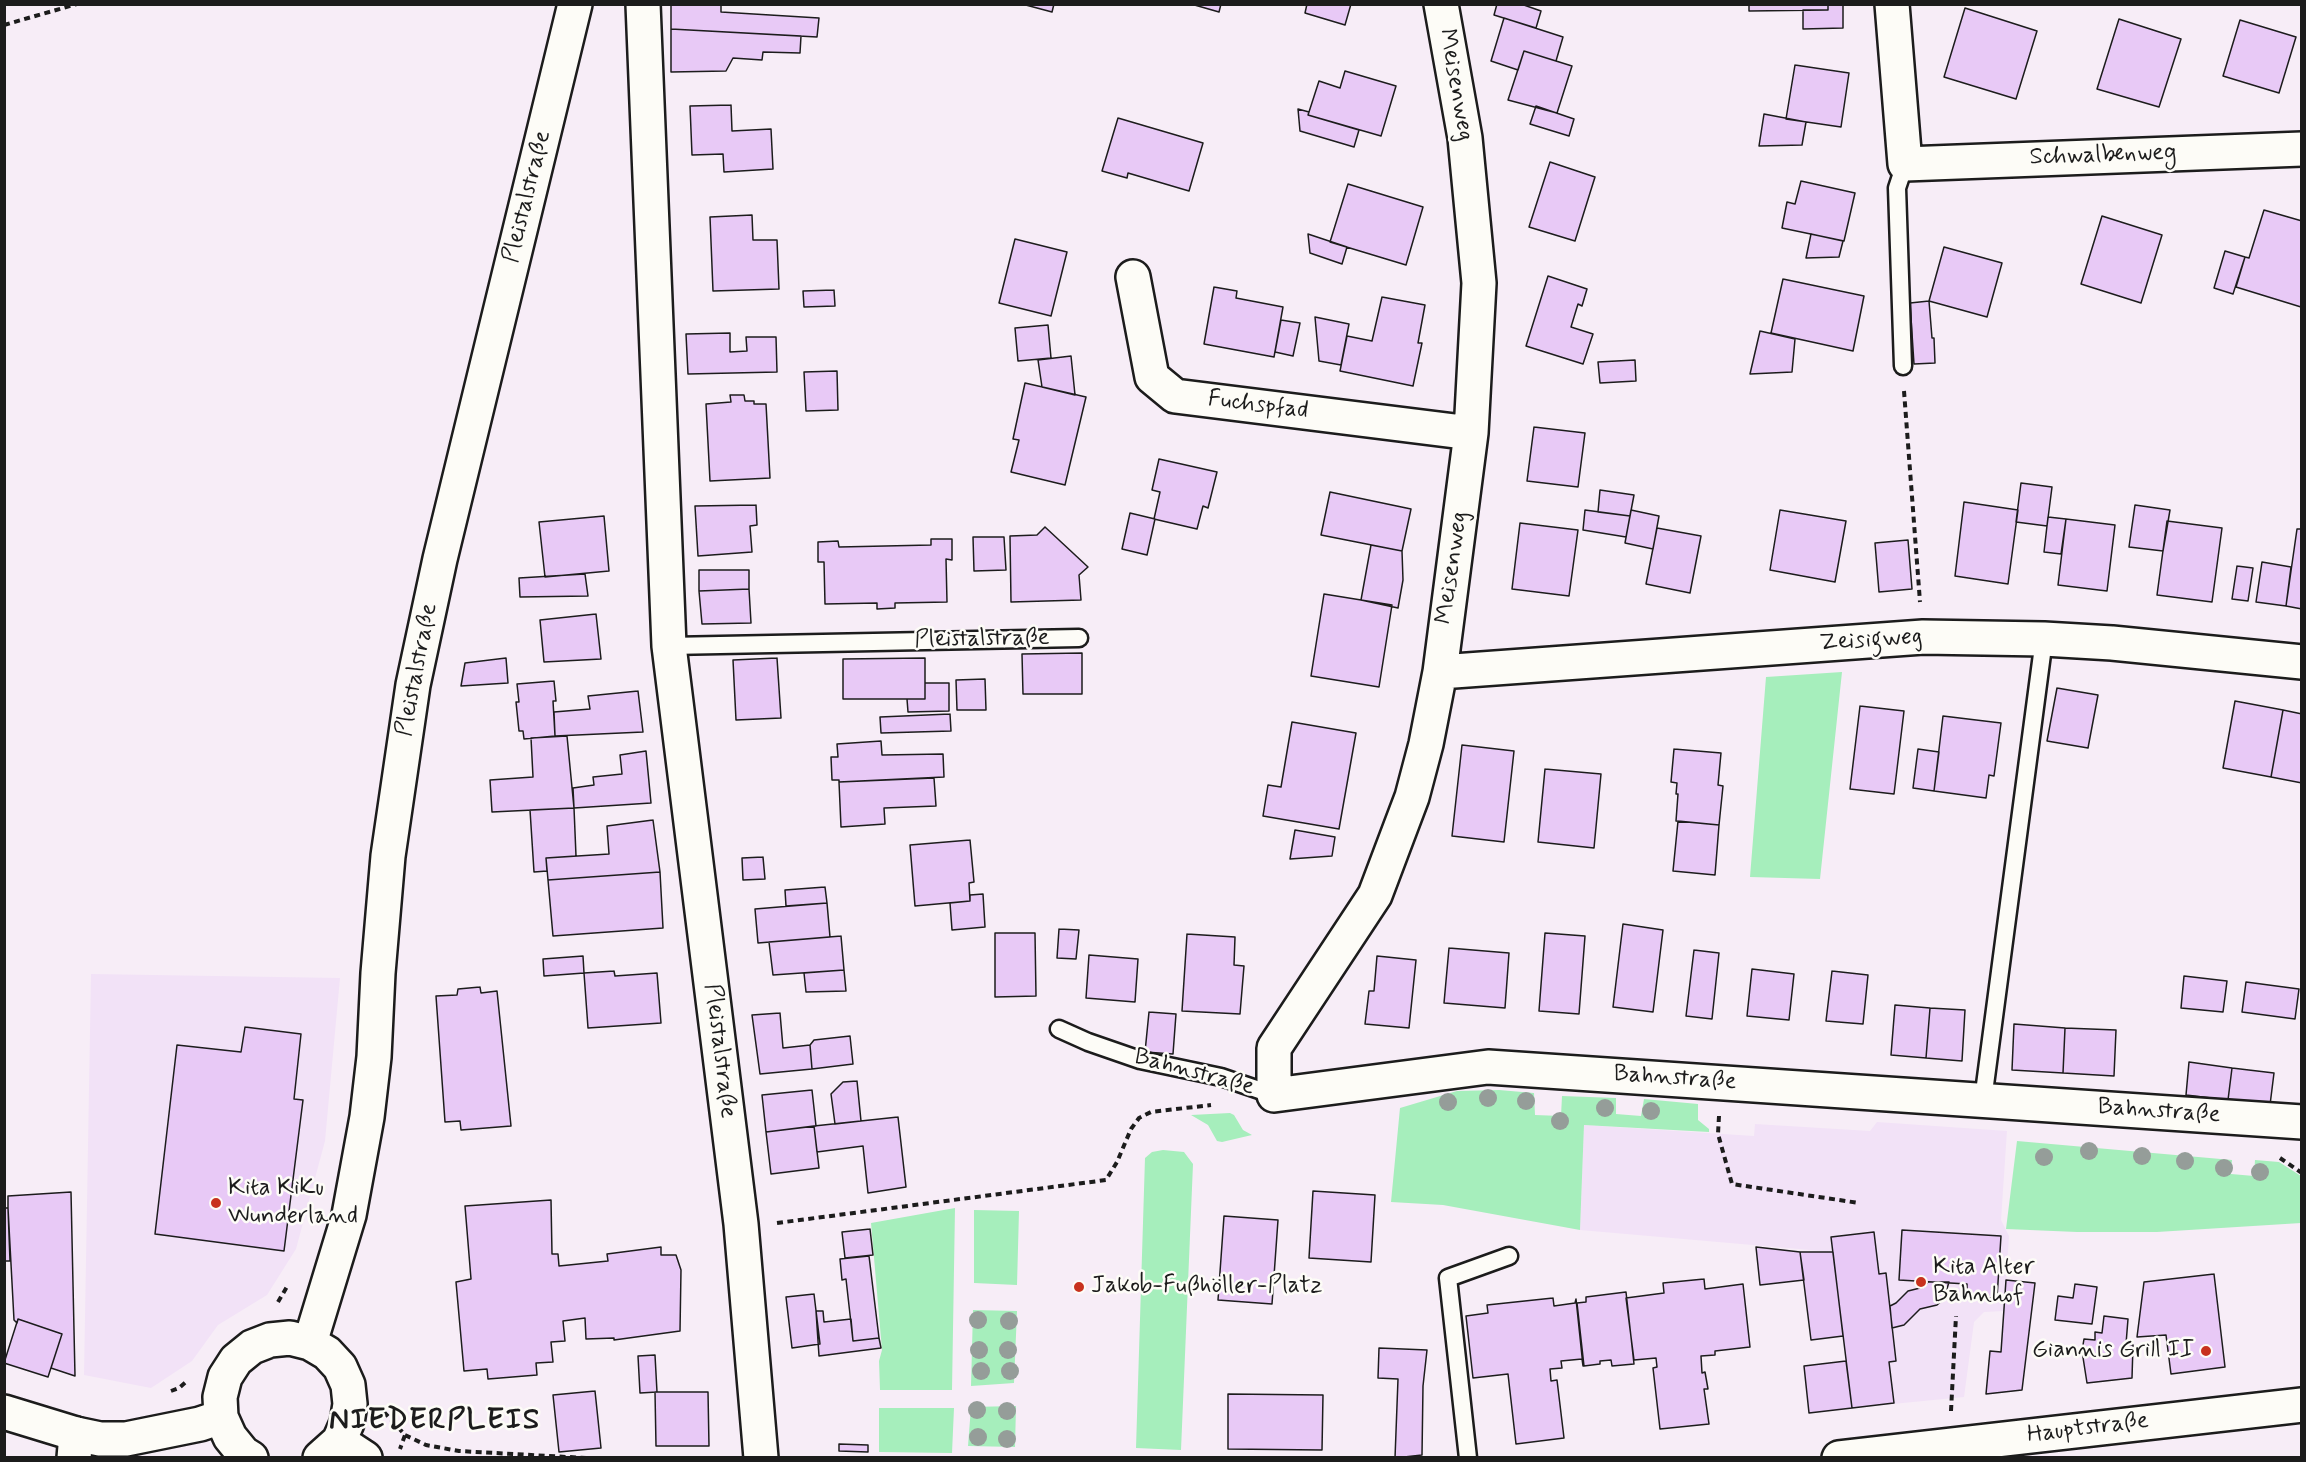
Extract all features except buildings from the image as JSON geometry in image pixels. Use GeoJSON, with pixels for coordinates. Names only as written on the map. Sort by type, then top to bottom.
{"type":"FeatureCollection","features":[{"type":"Feature","properties":{"kind":"street","name":"Pleistalstraße"},"geometry":{"type":"LineString","coordinates":[[310,1343],[350,1215],[367,1118],[374,1058],[378,973],[388,856],[413,685],[440,559],[576,4]]}},
{"type":"Feature","properties":{"kind":"street","name":"Meisenweg"},"geometry":{"type":"LineString","coordinates":[[1274,1095],[1274,1048],[1375,895],[1412,797],[1426,744],[1440,672],[1471,433],[1479,283],[1465,138],[1441,4]]}},
{"type":"Feature","properties":{"kind":"street"},"geometry":{"type":"LineString","coordinates":[[1892,4],[1905,164]]}},
{"type":"Feature","properties":{"kind":"street","name":"Pleistalstraße"},"geometry":{"type":"LineString","coordinates":[[647,9],[669,646],[741,1224],[761,1458]]}},
{"type":"Feature","properties":{"kind":"street","name":"Schwalbenweg"},"geometry":{"type":"LineString","coordinates":[[1905,164],[2301,149]]}},
{"type":"Feature","properties":{"kind":"street","name":"Fuchspfad"},"geometry":{"type":"LineString","coordinates":[[1133,277],[1152,377],[1175,396],[1471,433]]}},
{"type":"Feature","properties":{"kind":"street","name":"Zeisigweg"},"geometry":{"type":"LineString","coordinates":[[1440,672],[1923,637],[2044,639],[2112,643],[2301,662]]}},
{"type":"Feature","properties":{"kind":"street","name":"Bahnstraße"},"geometry":{"type":"LineString","coordinates":[[1274,1095],[1488,1067],[2301,1122]]}},
{"type":"Feature","properties":{"kind":"street"},"geometry":{"type":"LineString","coordinates":[[251,1458],[243,1453],[230,1437],[221,1417],[220,1397],[225,1377],[236,1360],[252,1347],[270,1340],[290,1338],[310,1343],[327,1353],[340,1367],[348,1385],[350,1404],[341,1452]]}},
{"type":"Feature","properties":{"kind":"street","name":"Hauptstraße"},"geometry":{"type":"LineString","coordinates":[[1839,1458],[2301,1405]]}},
{"type":"Feature","properties":{"kind":"street"},"geometry":{"type":"LineString","coordinates":[[4,1412],[75,1446],[100,1439],[126,1439],[200,1424],[221,1417]]}},
{"type":"Feature","properties":{"kind":"lane"},"geometry":{"type":"LineString","coordinates":[[1903,366],[1897,188],[1905,164]]}},
{"type":"Feature","properties":{"kind":"lane","name":"Pleistalstraße"},"geometry":{"type":"LineString","coordinates":[[669,646],[1079,638]]}},
{"type":"Feature","properties":{"kind":"lane"},"geometry":{"type":"LineString","coordinates":[[1983,1100],[2044,639]]}},
{"type":"Feature","properties":{"kind":"lane","name":"Bahnstraße"},"geometry":{"type":"LineString","coordinates":[[1059,1029],[1140,1060],[1221,1077],[1274,1095]]}},
{"type":"Feature","properties":{"kind":"lane"},"geometry":{"type":"LineString","coordinates":[[1468,1458],[1448,1278],[1509,1256]]}},
{"type":"Feature","properties":{"kind":"path"},"geometry":{"type":"LineString","coordinates":[[4,25],[77,4]]}},
{"type":"Feature","properties":{"kind":"path"},"geometry":{"type":"LineString","coordinates":[[1903,366],[1923,637]]}},
{"type":"Feature","properties":{"kind":"path"},"geometry":{"type":"LineString","coordinates":[[1723,1083],[1718,1134],[1732,1184],[1859,1203]]}},
{"type":"Feature","properties":{"kind":"path"},"geometry":{"type":"LineString","coordinates":[[741,1224],[781,1223],[1106,1180],[1117,1162],[1131,1129],[1139,1118],[1151,1112],[1274,1095]]}},
{"type":"Feature","properties":{"kind":"path"},"geometry":{"type":"LineString","coordinates":[[1952,1445],[1951,1398],[1956,1317]]}},
{"type":"Feature","properties":{"kind":"path"},"geometry":{"type":"LineString","coordinates":[[405,1435],[426,1445],[459,1450],[586,1458]]}},
{"type":"Feature","properties":{"kind":"shaded area"},"geometry":{"type":"Polygon","coordinates":[[[91,974],[340,978],[325,1141],[296,1249],[267,1295],[218,1325],[192,1361],[151,1388],[84,1375],[91,974]]]}},
{"type":"Feature","properties":{"kind":"shaded area","name":"Kita Alter Bahnhof"},"geometry":{"type":"Polygon","coordinates":[[[1877,1122],[2007,1131],[2001,1220],[2009,1236],[2004,1311],[1984,1312],[1974,1322],[1964,1397],[1852,1408],[1833,1252],[1580,1230],[1584,1125],[1754,1136],[1755,1124],[1870,1131],[1877,1122]]]}},
{"type":"Feature","properties":{"kind":"green space"},"geometry":{"type":"Polygon","coordinates":[[[1842,672],[1820,879],[1750,877],[1766,677],[1842,672]]]}},
{"type":"Feature","properties":{"kind":"green space"},"geometry":{"type":"Polygon","coordinates":[[[1499,1090],[1534,1093],[1535,1115],[1561,1116],[1562,1096],[1616,1098],[1616,1114],[1641,1116],[1644,1099],[1698,1104],[1698,1120],[1709,1129],[1709,1132],[1584,1125],[1580,1230],[1443,1205],[1391,1202],[1400,1108],[1457,1091],[1499,1090]]]}},
{"type":"Feature","properties":{"kind":"green space"},"geometry":{"type":"Polygon","coordinates":[[[1230,1113],[1234,1115],[1243,1130],[1252,1135],[1222,1142],[1217,1141],[1208,1125],[1191,1115],[1230,1113]]]}},
{"type":"Feature","properties":{"kind":"green space"},"geometry":{"type":"Polygon","coordinates":[[[2017,1141],[2232,1160],[2231,1174],[2254,1176],[2255,1160],[2279,1162],[2301,1176],[2301,1223],[2157,1232],[2006,1229],[2017,1141]]]}},
{"type":"Feature","properties":{"kind":"green space"},"geometry":{"type":"Polygon","coordinates":[[[1163,1150],[1184,1152],[1193,1164],[1181,1450],[1136,1448],[1145,1158],[1152,1152],[1163,1150]]]}},
{"type":"Feature","properties":{"kind":"green space"},"geometry":{"type":"Polygon","coordinates":[[[955,1208],[952,1390],[880,1390],[879,1361],[882,1350],[871,1223],[955,1208]]]}},
{"type":"Feature","properties":{"kind":"green space"},"geometry":{"type":"Polygon","coordinates":[[[974,1210],[1019,1211],[1017,1285],[974,1283],[974,1210]]]}},
{"type":"Feature","properties":{"kind":"green space"},"geometry":{"type":"Polygon","coordinates":[[[973,1310],[1017,1311],[1014,1383],[971,1386],[973,1310]]]}},
{"type":"Feature","properties":{"kind":"green space"},"geometry":{"type":"Polygon","coordinates":[[[1016,1406],[1015,1447],[968,1446],[971,1407],[1016,1406]]]}},
{"type":"Feature","properties":{"kind":"green space"},"geometry":{"type":"Polygon","coordinates":[[[879,1408],[954,1408],[952,1453],[879,1452],[879,1408]]]}},
{"type":"Feature","properties":{"kind":"place","name":"Kita KiKu Wunderland"},"geometry":{"type":"Point","coordinates":[216,1203]}},
{"type":"Feature","properties":{"kind":"place","name":"Kita Alter Bahnhof"},"geometry":{"type":"Point","coordinates":[1921,1282]}},
{"type":"Feature","properties":{"kind":"place","name":"Jakob-Fußhöller-Platz"},"geometry":{"type":"Point","coordinates":[1079,1287]}},
{"type":"Feature","properties":{"kind":"place","name":"Giannis Grill II"},"geometry":{"type":"Point","coordinates":[2206,1351]}},
{"type":"Feature","properties":{"kind":"district","name":"NIEDERPLEIS"},"geometry":{"type":"Point","coordinates":[435,1422]}}]}
